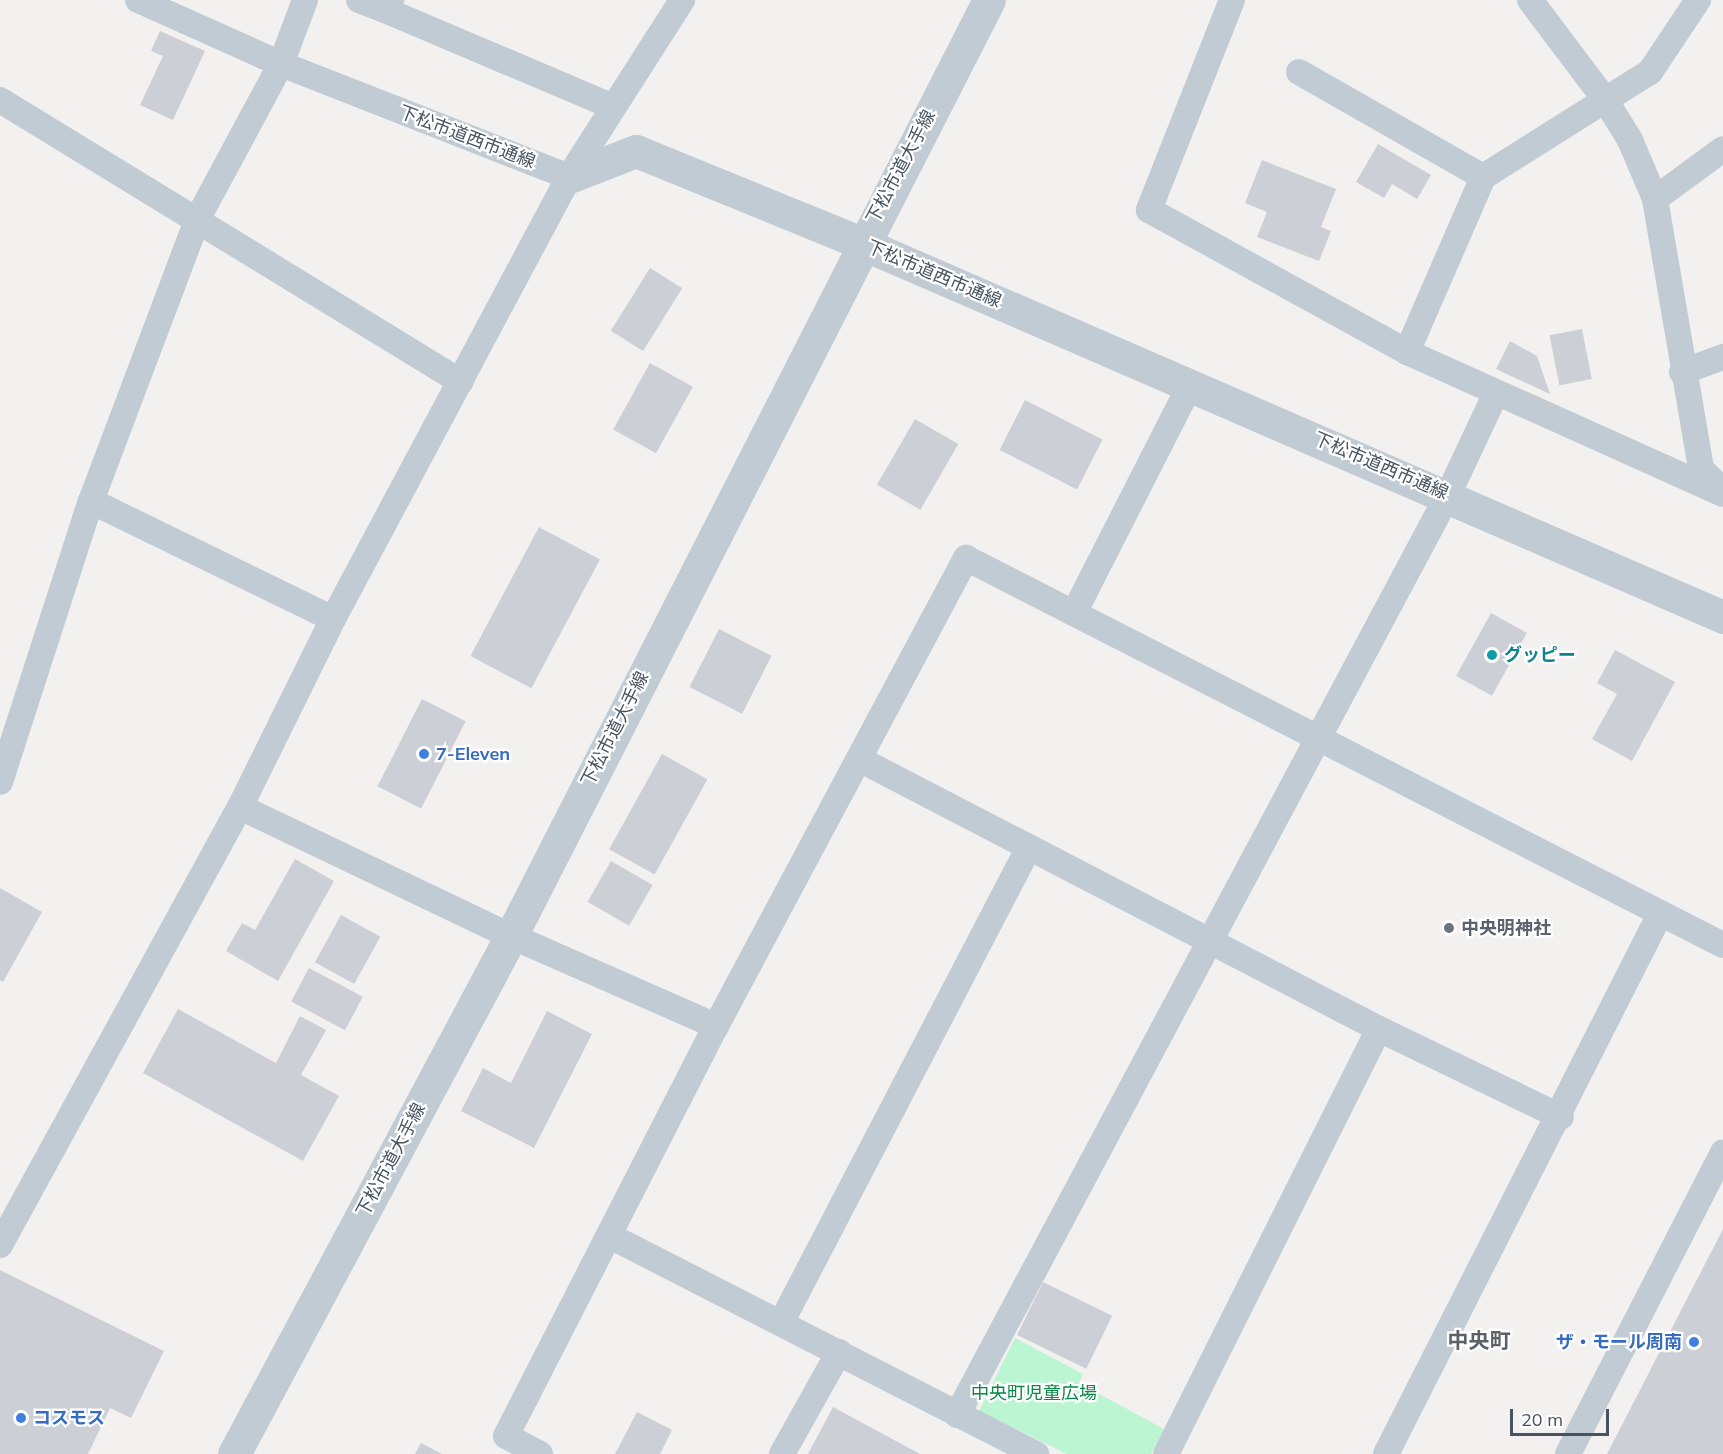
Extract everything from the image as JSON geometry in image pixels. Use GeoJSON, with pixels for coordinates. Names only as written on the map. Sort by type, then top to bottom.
{"type":"FeatureCollection","features":[{"type":"Feature","properties":{"kind":"street","name":"下松市道西市通線"},"geometry":{"type":"LineString","coordinates":[[138,0],[281,64],[569,177],[636,151],[861,243],[1448,495],[1723,617]]}},
{"type":"Feature","properties":{"kind":"street"},"geometry":{"type":"LineString","coordinates":[[0,782],[91,501],[198,218],[281,64],[306,0]]}},
{"type":"Feature","properties":{"kind":"street"},"geometry":{"type":"LineString","coordinates":[[359,0],[388,5],[614,107]]}},
{"type":"Feature","properties":{"kind":"street"},"geometry":{"type":"LineString","coordinates":[[0,1245],[240,807],[333,619],[569,177],[682,0]]}},
{"type":"Feature","properties":{"kind":"street","name":"下松市道大手線"},"geometry":{"type":"LineString","coordinates":[[234,1454],[511,936],[861,243],[989,0]]}},
{"type":"Feature","properties":{"kind":"street"},"geometry":{"type":"LineString","coordinates":[[1232,0],[1149,210],[1407,352],[1723,492]]}},
{"type":"Feature","properties":{"kind":"street"},"geometry":{"type":"LineString","coordinates":[[1530,0],[1606,101],[1630,140],[1655,200],[1683,372],[1723,492]]}},
{"type":"Feature","properties":{"kind":"street"},"geometry":{"type":"LineString","coordinates":[[1407,352],[1483,177],[1650,72],[1698,0]]}},
{"type":"Feature","properties":{"kind":"street"},"geometry":{"type":"LineString","coordinates":[[1299,72],[1483,177]]}},
{"type":"Feature","properties":{"kind":"street"},"geometry":{"type":"LineString","coordinates":[[0,100],[198,218],[461,382]]}},
{"type":"Feature","properties":{"kind":"street"},"geometry":{"type":"LineString","coordinates":[[1655,200],[1723,149]]}},
{"type":"Feature","properties":{"kind":"street"},"geometry":{"type":"LineString","coordinates":[[1683,372],[1723,357]]}},
{"type":"Feature","properties":{"kind":"street"},"geometry":{"type":"LineString","coordinates":[[1074,613],[1190,385]]}},
{"type":"Feature","properties":{"kind":"street"},"geometry":{"type":"LineString","coordinates":[[957,1415],[1208,938],[1448,495],[1496,393]]}},
{"type":"Feature","properties":{"kind":"street"},"geometry":{"type":"LineString","coordinates":[[91,501],[333,619]]}},
{"type":"Feature","properties":{"kind":"street"},"geometry":{"type":"LineString","coordinates":[[540,1454],[506,1437],[716,1026],[966,558],[1316,740],[1723,945]]}},
{"type":"Feature","properties":{"kind":"street"},"geometry":{"type":"LineString","coordinates":[[859,759],[1029,849],[1208,938],[1379,1029],[1561,1117]]}},
{"type":"Feature","properties":{"kind":"street"},"geometry":{"type":"LineString","coordinates":[[240,807],[511,936],[716,1026]]}},
{"type":"Feature","properties":{"kind":"street"},"geometry":{"type":"LineString","coordinates":[[782,1321],[1029,849]]}},
{"type":"Feature","properties":{"kind":"street"},"geometry":{"type":"LineString","coordinates":[[1386,1454],[1561,1117],[1660,914]]}},
{"type":"Feature","properties":{"kind":"street"},"geometry":{"type":"LineString","coordinates":[[1166,1454],[1379,1029]]}},
{"type":"Feature","properties":{"kind":"street"},"geometry":{"type":"LineString","coordinates":[[1569,1454],[1723,1152]]}},
{"type":"Feature","properties":{"kind":"street"},"geometry":{"type":"LineString","coordinates":[[610,1236],[782,1321],[957,1415],[1036,1454]]}},
{"type":"Feature","properties":{"kind":"street"},"geometry":{"type":"LineString","coordinates":[[782,1454],[839,1352]]}},
{"type":"Feature","properties":{"kind":"green space","name":"中央町児童広場"},"geometry":{"type":"Polygon","coordinates":[[[1015,1338],[1083,1374],[1079,1383],[1164,1429],[1151,1454],[1067,1454],[979,1411],[1015,1338]]]}},
{"type":"Feature","properties":{"kind":"building"},"geometry":{"type":"Polygon","coordinates":[[[160,31],[205,51],[173,120],[140,105],[163,56],[151,51],[160,31]]]}},
{"type":"Feature","properties":{"kind":"building"},"geometry":{"type":"Polygon","coordinates":[[[1378,144],[1431,175],[1417,199],[1392,184],[1384,198],[1356,182],[1378,144]]]}},
{"type":"Feature","properties":{"kind":"building"},"geometry":{"type":"Polygon","coordinates":[[[1262,160],[1336,189],[1321,227],[1331,231],[1319,261],[1257,237],[1267,212],[1245,203],[1262,160]]]}},
{"type":"Feature","properties":{"kind":"building"},"geometry":{"type":"Polygon","coordinates":[[[650,268],[682,288],[643,351],[611,331],[650,268]]]}},
{"type":"Feature","properties":{"kind":"building"},"geometry":{"type":"Polygon","coordinates":[[[1582,329],[1592,379],[1559,385],[1550,335],[1582,329]]]}},
{"type":"Feature","properties":{"kind":"building"},"geometry":{"type":"Polygon","coordinates":[[[1510,341],[1537,356],[1550,394],[1496,369],[1510,341]]]}},
{"type":"Feature","properties":{"kind":"building"},"geometry":{"type":"Polygon","coordinates":[[[650,363],[693,387],[656,453],[613,429],[650,363]]]}},
{"type":"Feature","properties":{"kind":"building"},"geometry":{"type":"Polygon","coordinates":[[[1025,400],[1103,439],[1077,489],[1000,450],[1025,400]]]}},
{"type":"Feature","properties":{"kind":"building"},"geometry":{"type":"Polygon","coordinates":[[[915,419],[958,444],[920,510],[877,485],[915,419]]]}},
{"type":"Feature","properties":{"kind":"building"},"geometry":{"type":"Polygon","coordinates":[[[539,527],[600,559],[531,688],[470,656],[539,527]]]}},
{"type":"Feature","properties":{"kind":"building","name":"グッピー"},"geometry":{"type":"Polygon","coordinates":[[[1491,613],[1527,633],[1492,696],[1456,676],[1491,613]]]}},
{"type":"Feature","properties":{"kind":"building"},"geometry":{"type":"Polygon","coordinates":[[[719,629],[772,656],[742,714],[689,687],[719,629]]]}},
{"type":"Feature","properties":{"kind":"building"},"geometry":{"type":"Polygon","coordinates":[[[1615,650],[1675,682],[1632,761],[1592,739],[1617,694],[1597,683],[1615,650]]]}},
{"type":"Feature","properties":{"kind":"building"},"geometry":{"type":"Polygon","coordinates":[[[422,699],[466,721],[421,809],[378,786],[422,699]]]}},
{"type":"Feature","properties":{"kind":"building"},"geometry":{"type":"Polygon","coordinates":[[[662,754],[707,779],[655,875],[609,849],[662,754]]]}},
{"type":"Feature","properties":{"kind":"building"},"geometry":{"type":"Polygon","coordinates":[[[295,859],[334,881],[278,981],[226,951],[242,923],[255,930],[295,859]]]}},
{"type":"Feature","properties":{"kind":"building"},"geometry":{"type":"Polygon","coordinates":[[[611,861],[653,885],[629,926],[588,902],[611,861]]]}},
{"type":"Feature","properties":{"kind":"building"},"geometry":{"type":"Polygon","coordinates":[[[0,888],[42,912],[3,982],[0,980],[0,888]]]}},
{"type":"Feature","properties":{"kind":"building"},"geometry":{"type":"Polygon","coordinates":[[[341,915],[380,937],[354,984],[315,962],[341,915]]]}},
{"type":"Feature","properties":{"kind":"building"},"geometry":{"type":"Polygon","coordinates":[[[309,968],[363,997],[345,1030],[291,1002],[309,968]]]}},
{"type":"Feature","properties":{"kind":"building"},"geometry":{"type":"Polygon","coordinates":[[[178,1009],[276,1063],[300,1016],[326,1030],[301,1075],[339,1096],[303,1161],[143,1073],[178,1009]]]}},
{"type":"Feature","properties":{"kind":"building"},"geometry":{"type":"Polygon","coordinates":[[[547,1011],[592,1034],[534,1148],[461,1111],[483,1068],[511,1083],[547,1011]]]}},
{"type":"Feature","properties":{"kind":"building","name":"ザ・モール周南"},"geometry":{"type":"Polygon","coordinates":[[[1723,1229],[1723,1454],[1607,1454],[1723,1229]]]}},
{"type":"Feature","properties":{"kind":"building"},"geometry":{"type":"Polygon","coordinates":[[[0,1270],[164,1351],[131,1418],[110,1408],[88,1454],[0,1454],[0,1270]]]}},
{"type":"Feature","properties":{"kind":"building"},"geometry":{"type":"Polygon","coordinates":[[[1043,1282],[1112,1316],[1086,1369],[1017,1335],[1043,1282]]]}},
{"type":"Feature","properties":{"kind":"building"},"geometry":{"type":"Polygon","coordinates":[[[833,1407],[920,1454],[808,1454],[833,1407]]]}},
{"type":"Feature","properties":{"kind":"building"},"geometry":{"type":"Polygon","coordinates":[[[637,1412],[672,1430],[660,1454],[615,1454],[637,1412]]]}},
{"type":"Feature","properties":{"kind":"building"},"geometry":{"type":"Polygon","coordinates":[[[421,1443],[442,1454],[415,1454],[421,1443]]]}},
{"type":"Feature","properties":{"kind":"place","name":"グッピー"},"geometry":{"type":"Point","coordinates":[1492,655]}},
{"type":"Feature","properties":{"kind":"place","name":"7-Eleven"},"geometry":{"type":"Point","coordinates":[424,754]}},
{"type":"Feature","properties":{"kind":"place","name":"中央明神社"},"geometry":{"type":"Point","coordinates":[1449,928]}},
{"type":"Feature","properties":{"kind":"place","name":"ザ・モール周南"},"geometry":{"type":"Point","coordinates":[1694,1342]}},
{"type":"Feature","properties":{"kind":"place","name":"コスモス"},"geometry":{"type":"Point","coordinates":[21,1418]}},
{"type":"Feature","properties":{"kind":"district","name":"中央町"},"geometry":{"type":"Point","coordinates":[1479,1340]}}]}
